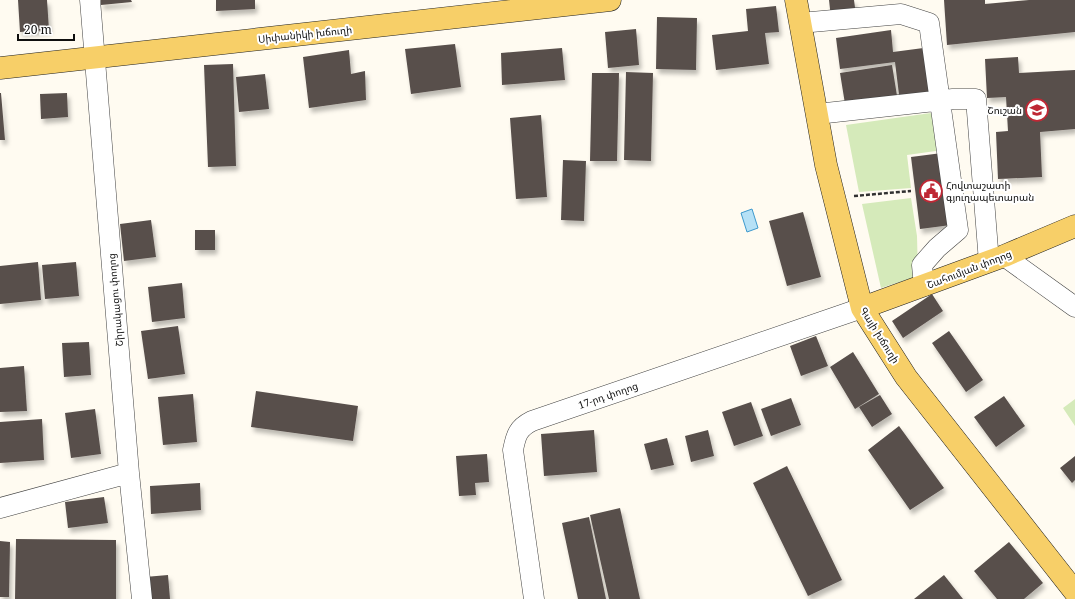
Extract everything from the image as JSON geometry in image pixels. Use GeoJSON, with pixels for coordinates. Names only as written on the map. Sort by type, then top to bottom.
{"type":"FeatureCollection","features":[{"type":"Feature","properties":{"kind":"main road","name":"Սիփանիկի խճուղի"},"geometry":{"type":"LineString","coordinates":[[0,68],[610,0]]}},
{"type":"Feature","properties":{"kind":"main road","name":"Գայի խճուղի"},"geometry":{"type":"LineString","coordinates":[[796,0],[828,172],[862,308],[906,377],[1075,592]]}},
{"type":"Feature","properties":{"kind":"main road","name":"Շահումյան փողոց"},"geometry":{"type":"LineString","coordinates":[[862,308],[997,259],[1075,226]]}},
{"type":"Feature","properties":{"kind":"street","name":"Շիրակացու փողոց"},"geometry":{"type":"LineString","coordinates":[[90,0],[96,58],[129,473],[142,599]]}},
{"type":"Feature","properties":{"kind":"street"},"geometry":{"type":"LineString","coordinates":[[800,23],[901,14],[929,23],[958,230],[937,248],[922,265],[924,286]]}},
{"type":"Feature","properties":{"kind":"street"},"geometry":{"type":"LineString","coordinates":[[817,114],[941,101],[976,99],[997,259],[1075,307]]}},
{"type":"Feature","properties":{"kind":"street","name":"17-րդ փողոց"},"geometry":{"type":"LineString","coordinates":[[534,599],[513,450],[516,437],[522,426],[540,418],[862,308]]}},
{"type":"Feature","properties":{"kind":"street"},"geometry":{"type":"LineString","coordinates":[[0,508],[129,473]]}},
{"type":"Feature","properties":{"kind":"path"},"geometry":{"type":"LineString","coordinates":[[853,196],[911,191]]}},
{"type":"Feature","properties":{"kind":"green space"},"geometry":{"type":"Polygon","coordinates":[[[938,112],[943,150],[907,155],[911,188],[859,192],[846,125],[938,112]]]}},
{"type":"Feature","properties":{"kind":"green space"},"geometry":{"type":"Polygon","coordinates":[[[911,198],[917,236],[918,276],[881,288],[862,204],[911,198]]]}},
{"type":"Feature","properties":{"kind":"green space"},"geometry":{"type":"Polygon","coordinates":[[[1075,399],[1075,426],[1063,408],[1075,399]]]}},
{"type":"Feature","properties":{"kind":"water"},"geometry":{"type":"Polygon","coordinates":[[[752,209],[758,228],[747,232],[741,213],[752,209]]]}},
{"type":"Feature","properties":{"kind":"building"},"geometry":{"type":"Polygon","coordinates":[[[18,0],[47,0],[49,30],[20,32],[18,0]]]}},
{"type":"Feature","properties":{"kind":"building"},"geometry":{"type":"Polygon","coordinates":[[[101,0],[131,0],[132,2],[101,5],[101,0]]]}},
{"type":"Feature","properties":{"kind":"building"},"geometry":{"type":"Polygon","coordinates":[[[216,0],[255,0],[255,9],[216,11],[216,0]]]}},
{"type":"Feature","properties":{"kind":"building"},"geometry":{"type":"Polygon","coordinates":[[[829,0],[854,0],[856,15],[831,18],[829,0]]]}},
{"type":"Feature","properties":{"kind":"building"},"geometry":{"type":"Polygon","coordinates":[[[944,0],[985,0],[985,4],[1029,0],[1075,0],[1075,32],[947,45],[944,0]]]}},
{"type":"Feature","properties":{"kind":"building"},"geometry":{"type":"Polygon","coordinates":[[[776,6],[779,32],[765,33],[769,64],[716,70],[712,35],[748,31],[746,9],[776,6]]]}},
{"type":"Feature","properties":{"kind":"building"},"geometry":{"type":"Polygon","coordinates":[[[657,17],[697,18],[696,70],[656,69],[657,17]]]}},
{"type":"Feature","properties":{"kind":"building"},"geometry":{"type":"Polygon","coordinates":[[[636,29],[639,65],[608,68],[605,32],[636,29]]]}},
{"type":"Feature","properties":{"kind":"building"},"geometry":{"type":"Polygon","coordinates":[[[891,30],[893,52],[931,47],[937,98],[900,103],[895,62],[840,69],[836,38],[891,30]]]}},
{"type":"Feature","properties":{"kind":"building"},"geometry":{"type":"Polygon","coordinates":[[[455,44],[461,87],[411,94],[405,49],[455,44]]]}},
{"type":"Feature","properties":{"kind":"building"},"geometry":{"type":"Polygon","coordinates":[[[562,48],[565,80],[502,85],[501,53],[562,48]]]}},
{"type":"Feature","properties":{"kind":"building"},"geometry":{"type":"Polygon","coordinates":[[[349,50],[351,74],[365,71],[366,100],[309,108],[303,57],[349,50]]]}},
{"type":"Feature","properties":{"kind":"building"},"geometry":{"type":"Polygon","coordinates":[[[1018,57],[1019,73],[1075,70],[1075,129],[1040,132],[1042,177],[998,179],[996,132],[1008,131],[1006,97],[987,98],[985,59],[1018,57]]]}},
{"type":"Feature","properties":{"kind":"building"},"geometry":{"type":"Polygon","coordinates":[[[233,64],[236,166],[208,167],[204,65],[233,64]]]}},
{"type":"Feature","properties":{"kind":"building"},"geometry":{"type":"Polygon","coordinates":[[[892,65],[898,102],[846,110],[840,73],[892,65]]]}},
{"type":"Feature","properties":{"kind":"building"},"geometry":{"type":"Polygon","coordinates":[[[626,72],[653,73],[651,161],[624,160],[626,72]]]}},
{"type":"Feature","properties":{"kind":"building"},"geometry":{"type":"Polygon","coordinates":[[[592,73],[619,73],[617,161],[590,161],[592,73]]]}},
{"type":"Feature","properties":{"kind":"building"},"geometry":{"type":"Polygon","coordinates":[[[265,74],[269,109],[239,112],[236,77],[265,74]]]}},
{"type":"Feature","properties":{"kind":"building"},"geometry":{"type":"Polygon","coordinates":[[[1,93],[5,140],[0,140],[1,93]]]}},
{"type":"Feature","properties":{"kind":"building"},"geometry":{"type":"Polygon","coordinates":[[[67,93],[68,117],[41,119],[40,94],[67,93]]]}},
{"type":"Feature","properties":{"kind":"building"},"geometry":{"type":"Polygon","coordinates":[[[541,115],[547,197],[516,199],[510,118],[541,115]]]}},
{"type":"Feature","properties":{"kind":"building"},"geometry":{"type":"Polygon","coordinates":[[[942,153],[951,225],[920,229],[911,157],[942,153]]]}},
{"type":"Feature","properties":{"kind":"building"},"geometry":{"type":"Polygon","coordinates":[[[563,160],[586,161],[584,221],[561,220],[563,160]]]}},
{"type":"Feature","properties":{"kind":"building"},"geometry":{"type":"Polygon","coordinates":[[[803,212],[821,277],[787,286],[769,221],[803,212]]]}},
{"type":"Feature","properties":{"kind":"building"},"geometry":{"type":"Polygon","coordinates":[[[151,220],[156,257],[124,261],[120,224],[151,220]]]}},
{"type":"Feature","properties":{"kind":"building"},"geometry":{"type":"Polygon","coordinates":[[[195,230],[215,230],[215,250],[195,250],[195,230]]]}},
{"type":"Feature","properties":{"kind":"building"},"geometry":{"type":"Polygon","coordinates":[[[38,262],[41,300],[0,304],[0,266],[38,262]]]}},
{"type":"Feature","properties":{"kind":"building"},"geometry":{"type":"Polygon","coordinates":[[[76,262],[79,296],[45,299],[42,265],[76,262]]]}},
{"type":"Feature","properties":{"kind":"building"},"geometry":{"type":"Polygon","coordinates":[[[182,283],[185,318],[152,322],[148,287],[182,283]]]}},
{"type":"Feature","properties":{"kind":"building"},"geometry":{"type":"Polygon","coordinates":[[[932,294],[943,311],[903,338],[892,321],[932,294]]]}},
{"type":"Feature","properties":{"kind":"building"},"geometry":{"type":"Polygon","coordinates":[[[178,326],[185,374],[148,379],[141,331],[178,326]]]}},
{"type":"Feature","properties":{"kind":"building"},"geometry":{"type":"Polygon","coordinates":[[[949,331],[983,380],[966,392],[932,343],[949,331]]]}},
{"type":"Feature","properties":{"kind":"building"},"geometry":{"type":"Polygon","coordinates":[[[816,336],[828,366],[801,376],[790,346],[816,336]]]}},
{"type":"Feature","properties":{"kind":"building"},"geometry":{"type":"Polygon","coordinates":[[[89,342],[91,375],[64,377],[62,343],[89,342]]]}},
{"type":"Feature","properties":{"kind":"building"},"geometry":{"type":"Polygon","coordinates":[[[853,352],[879,394],[855,409],[830,367],[853,352]]]}},
{"type":"Feature","properties":{"kind":"building"},"geometry":{"type":"Polygon","coordinates":[[[24,366],[27,411],[0,412],[0,368],[24,366]]]}},
{"type":"Feature","properties":{"kind":"building"},"geometry":{"type":"Polygon","coordinates":[[[256,391],[358,406],[353,441],[251,427],[256,391]]]}},
{"type":"Feature","properties":{"kind":"building"},"geometry":{"type":"Polygon","coordinates":[[[193,394],[197,442],[163,445],[158,397],[193,394]]]}},
{"type":"Feature","properties":{"kind":"building"},"geometry":{"type":"Polygon","coordinates":[[[880,395],[892,414],[872,427],[859,407],[880,395]]]}},
{"type":"Feature","properties":{"kind":"building"},"geometry":{"type":"Polygon","coordinates":[[[1004,396],[1025,426],[996,447],[974,417],[1004,396]]]}},
{"type":"Feature","properties":{"kind":"building"},"geometry":{"type":"Polygon","coordinates":[[[791,398],[801,425],[771,436],[761,409],[791,398]]]}},
{"type":"Feature","properties":{"kind":"building"},"geometry":{"type":"Polygon","coordinates":[[[751,402],[763,436],[734,446],[722,412],[751,402]]]}},
{"type":"Feature","properties":{"kind":"building"},"geometry":{"type":"Polygon","coordinates":[[[95,409],[101,454],[71,458],[65,413],[95,409]]]}},
{"type":"Feature","properties":{"kind":"building"},"geometry":{"type":"Polygon","coordinates":[[[42,419],[44,460],[0,463],[0,422],[42,419]]]}},
{"type":"Feature","properties":{"kind":"building"},"geometry":{"type":"Polygon","coordinates":[[[899,426],[944,488],[910,510],[868,450],[899,426]]]}},
{"type":"Feature","properties":{"kind":"building"},"geometry":{"type":"Polygon","coordinates":[[[594,430],[597,472],[544,476],[541,434],[594,430]]]}},
{"type":"Feature","properties":{"kind":"building"},"geometry":{"type":"Polygon","coordinates":[[[708,430],[714,456],[691,462],[685,436],[708,430]]]}},
{"type":"Feature","properties":{"kind":"building"},"geometry":{"type":"Polygon","coordinates":[[[667,438],[674,465],[651,470],[644,444],[667,438]]]}},
{"type":"Feature","properties":{"kind":"building"},"geometry":{"type":"Polygon","coordinates":[[[487,454],[489,482],[475,483],[476,495],[459,496],[456,456],[487,454]]]}},
{"type":"Feature","properties":{"kind":"building"},"geometry":{"type":"Polygon","coordinates":[[[1075,456],[1075,480],[1072,483],[1060,468],[1075,456]]]}},
{"type":"Feature","properties":{"kind":"building"},"geometry":{"type":"Polygon","coordinates":[[[787,466],[842,580],[808,596],[753,483],[787,466]]]}},
{"type":"Feature","properties":{"kind":"building"},"geometry":{"type":"Polygon","coordinates":[[[200,483],[201,510],[151,514],[150,486],[200,483]]]}},
{"type":"Feature","properties":{"kind":"building"},"geometry":{"type":"Polygon","coordinates":[[[104,497],[108,523],[68,528],[65,502],[104,497]]]}},
{"type":"Feature","properties":{"kind":"building"},"geometry":{"type":"Polygon","coordinates":[[[620,508],[640,599],[609,599],[590,515],[620,508]]]}},
{"type":"Feature","properties":{"kind":"building"},"geometry":{"type":"Polygon","coordinates":[[[589,517],[606,599],[578,599],[562,523],[589,517]]]}},
{"type":"Feature","properties":{"kind":"building"},"geometry":{"type":"Polygon","coordinates":[[[16,539],[116,540],[116,599],[15,599],[16,539]]]}},
{"type":"Feature","properties":{"kind":"building"},"geometry":{"type":"Polygon","coordinates":[[[0,541],[10,542],[9,597],[0,597],[0,541]]]}},
{"type":"Feature","properties":{"kind":"building"},"geometry":{"type":"Polygon","coordinates":[[[1009,542],[1043,583],[1024,599],[997,599],[974,571],[1009,542]]]}},
{"type":"Feature","properties":{"kind":"building"},"geometry":{"type":"Polygon","coordinates":[[[168,575],[170,599],[146,599],[145,577],[168,575]]]}},
{"type":"Feature","properties":{"kind":"building"},"geometry":{"type":"Polygon","coordinates":[[[944,575],[963,599],[914,599],[944,575]]]}},
{"type":"Feature","properties":{"kind":"place","name":"Շուշան"},"geometry":{"type":"Point","coordinates":[1037,110]}},
{"type":"Feature","properties":{"kind":"place","name":"Հովտաշատի գյուղապետարան"},"geometry":{"type":"Point","coordinates":[931,191]}}]}
